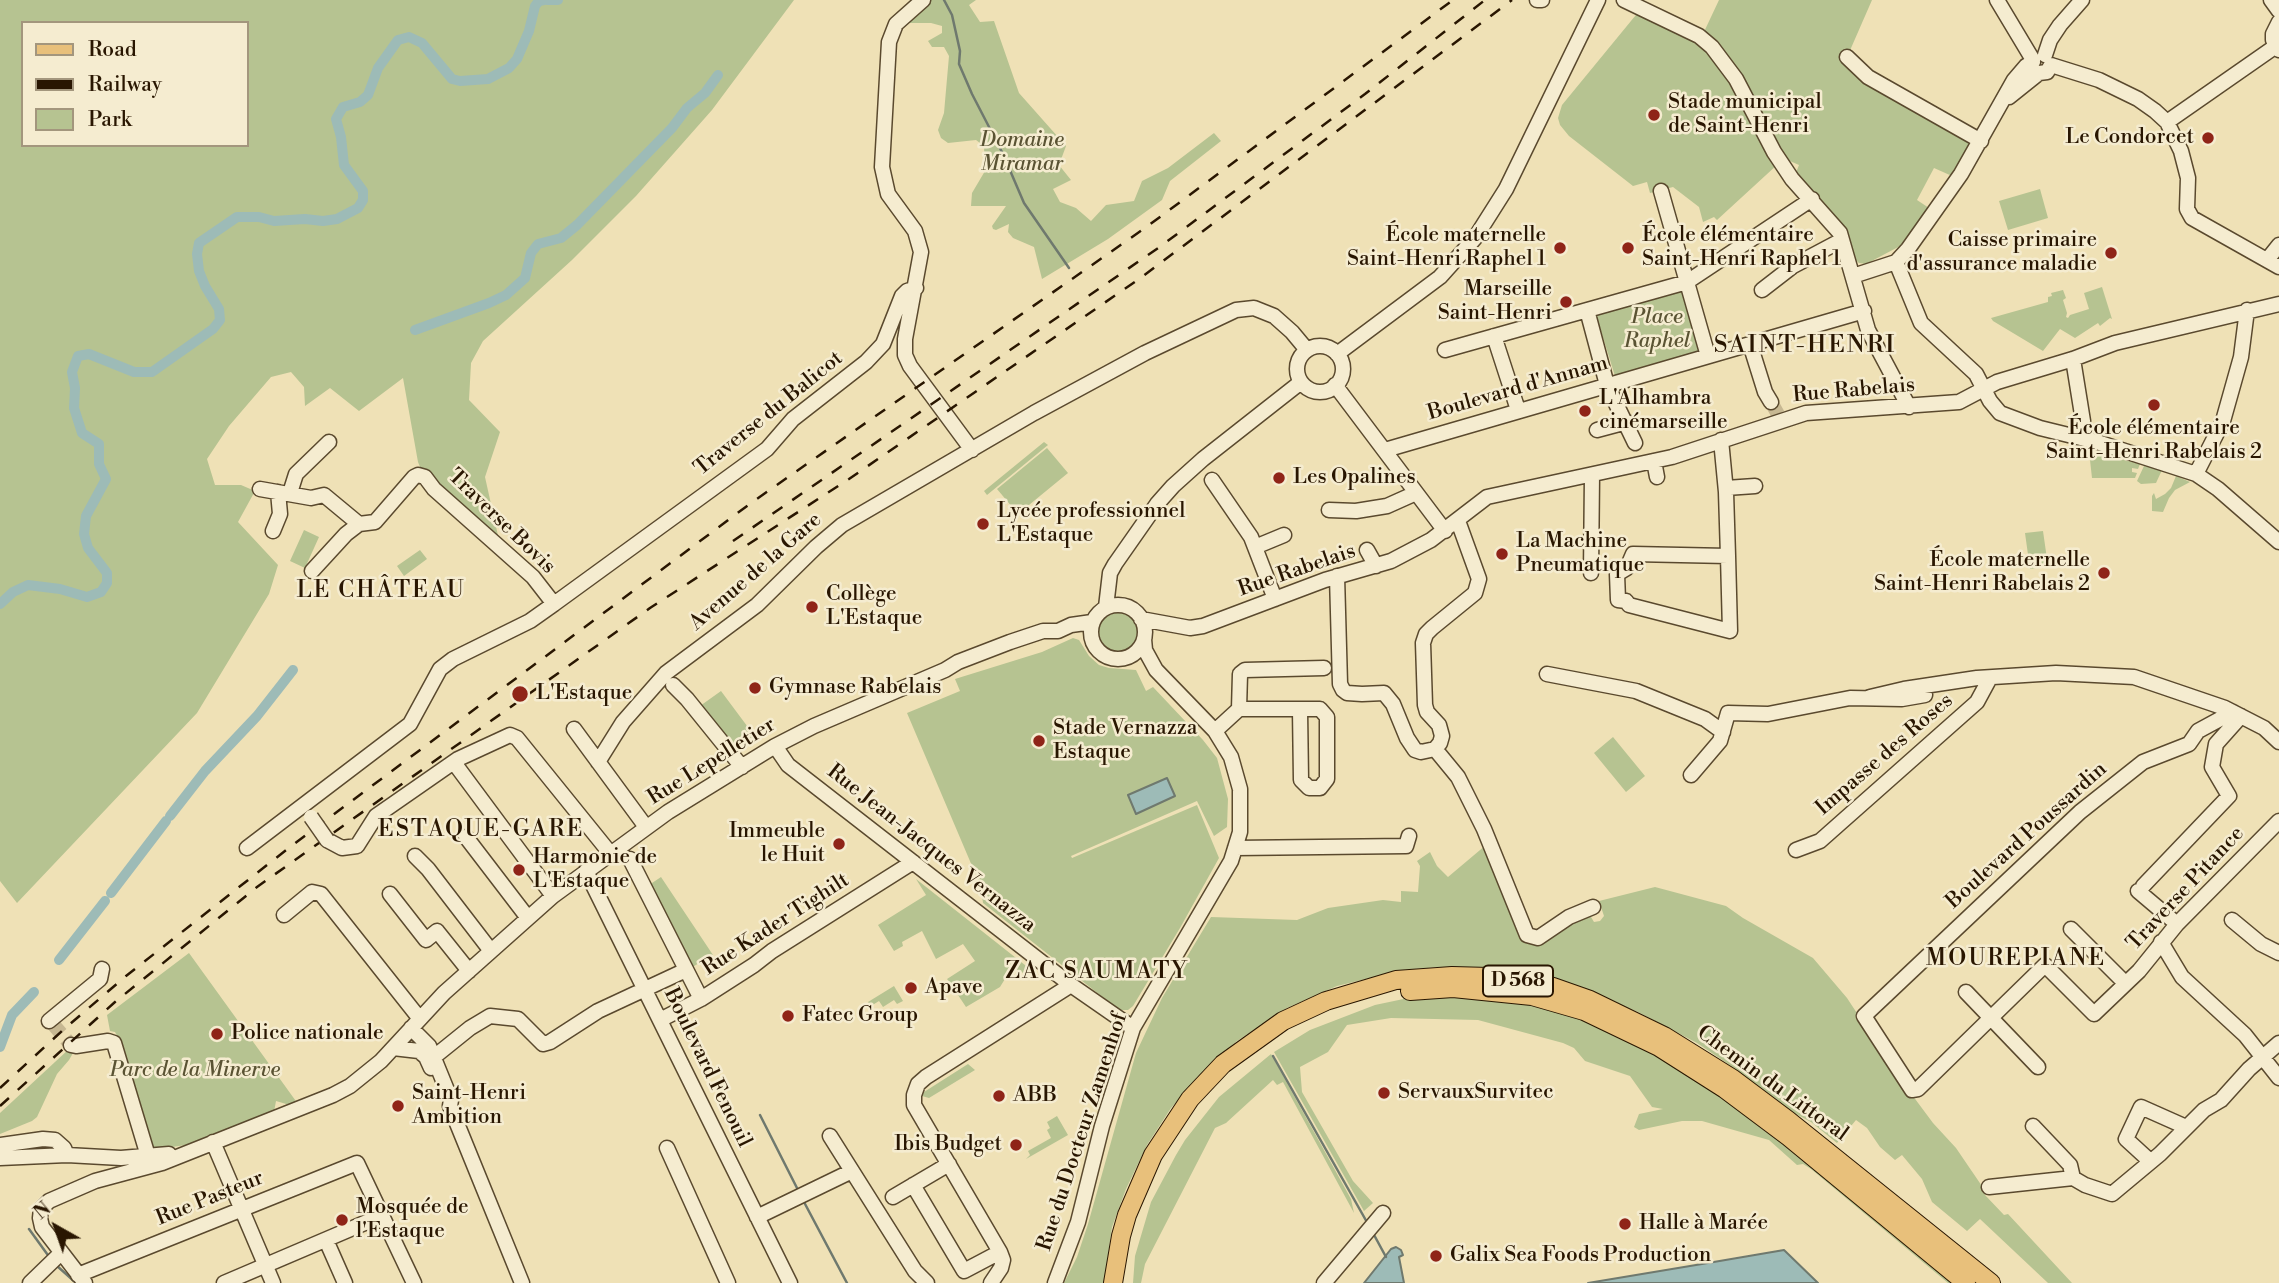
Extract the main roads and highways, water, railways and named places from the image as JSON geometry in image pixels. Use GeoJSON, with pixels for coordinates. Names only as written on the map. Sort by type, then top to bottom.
{"type":"FeatureCollection","features":[{"type":"Feature","properties":{"kind":"main road","name":"Chemin du Littoral"},"geometry":{"type":"LineString","coordinates":[[1113,1283],[1127,1216],[1153,1155],[1191,1099],[1223,1065],[1283,1021],[1326,1000],[1396,980],[1452,976],[1490,977],[1553,988],[1590,1000],[1664,1035],[1733,1079],[1789,1121],[1991,1283]]}},
{"type":"Feature","properties":{"kind":"main road","name":"Chemin du Littoral"},"geometry":{"type":"LineString","coordinates":[[1124,1283],[1137,1218],[1156,1173],[1173,1142],[1199,1106],[1230,1074],[1279,1038],[1330,1011],[1398,992],[1453,988],[1510,992],[1557,1002],[1584,1011],[1659,1047],[1725,1088],[1789,1137],[1966,1283]]}},
{"type":"Feature","properties":{"kind":"water"},"geometry":{"type":"Polygon","coordinates":[[[1167,778],[1175,796],[1136,814],[1128,795],[1167,778]]]}},
{"type":"Feature","properties":{"kind":"water"},"geometry":{"type":"Polygon","coordinates":[[[1396,1247],[1403,1255],[1399,1257],[1404,1283],[1364,1283],[1391,1249],[1396,1247]]]}},
{"type":"Feature","properties":{"kind":"water"},"geometry":{"type":"Polygon","coordinates":[[[1784,1250],[1818,1283],[1588,1283],[1702,1264],[1784,1250]]]}},
{"type":"Feature","properties":{"kind":"waterway"},"geometry":{"type":"LineString","coordinates":[[0,604],[13,592],[28,585],[60,589],[87,597],[101,592],[107,583],[107,573],[88,548],[84,534],[86,516],[106,479],[99,464],[99,444],[82,433],[74,408],[75,388],[72,372],[78,356],[89,354],[134,372],[152,372],[213,329],[220,320],[219,309],[199,271],[199,243],[237,217],[259,217],[274,221],[323,221],[337,219],[358,208],[363,200],[363,191],[344,165],[336,119],[343,107],[360,102],[368,95],[378,68],[398,40],[409,37],[422,43],[452,79],[488,79],[509,68],[517,59],[529,31],[535,6],[544,0]]}},
{"type":"Feature","properties":{"kind":"waterway"},"geometry":{"type":"LineString","coordinates":[[547,0],[558,0]]}},
{"type":"Feature","properties":{"kind":"waterway"},"geometry":{"type":"LineString","coordinates":[[944,0],[952,15],[960,51],[959,64],[972,94],[1003,154],[1024,203],[1069,268]]}},
{"type":"Feature","properties":{"kind":"waterway"},"geometry":{"type":"LineString","coordinates":[[415,330],[506,295],[525,278],[531,253],[538,244],[561,238],[577,225],[672,128],[687,108],[705,93],[718,75]]}},
{"type":"Feature","properties":{"kind":"waterway"},"geometry":{"type":"LineString","coordinates":[[170,816],[205,771],[257,716],[293,670]]}},
{"type":"Feature","properties":{"kind":"waterway"},"geometry":{"type":"LineString","coordinates":[[111,893],[166,821]]}},
{"type":"Feature","properties":{"kind":"waterway"},"geometry":{"type":"LineString","coordinates":[[59,960],[105,901]]}},
{"type":"Feature","properties":{"kind":"waterway"},"geometry":{"type":"LineString","coordinates":[[0,1047],[12,1015],[34,992]]}},
{"type":"Feature","properties":{"kind":"waterway"},"geometry":{"type":"LineString","coordinates":[[1273,1056],[1368,1224]]}},
{"type":"Feature","properties":{"kind":"waterway"},"geometry":{"type":"LineString","coordinates":[[760,1115],[798,1190]]}},
{"type":"Feature","properties":{"kind":"waterway"},"geometry":{"type":"LineString","coordinates":[[804,1202],[847,1283]]}},
{"type":"Feature","properties":{"kind":"waterway"},"geometry":{"type":"LineString","coordinates":[[29,1229],[50,1258]]}},
{"type":"Feature","properties":{"kind":"waterway"},"geometry":{"type":"LineString","coordinates":[[1373,1233],[1386,1257]]}},
{"type":"Feature","properties":{"kind":"waterway"},"geometry":{"type":"LineString","coordinates":[[56,1265],[76,1283]]}},
{"type":"Feature","properties":{"kind":"tunnel"},"geometry":{"type":"LineString","coordinates":[[1771,402],[1779,416]]}},
{"type":"Feature","properties":{"kind":"tunnel"},"geometry":{"type":"LineString","coordinates":[[52,1023],[71,1045]]}},
{"type":"Feature","properties":{"kind":"railway"},"geometry":{"type":"LineString","coordinates":[[0,1088],[126,976],[290,847],[751,503],[1145,228],[1453,0]]}},
{"type":"Feature","properties":{"kind":"railway"},"geometry":{"type":"LineString","coordinates":[[733,541],[1161,246],[1365,94],[1485,0]]}},
{"type":"Feature","properties":{"kind":"railway"},"geometry":{"type":"LineString","coordinates":[[0,1106],[115,1002],[257,887],[650,608],[849,479],[1139,279],[1512,0]]}},
{"type":"Feature","properties":{"kind":"place","name":"Stade municipal de Saint-Henri"},"geometry":{"type":"Point","coordinates":[1654,115]}},
{"type":"Feature","properties":{"kind":"place","name":"Le Condorcet"},"geometry":{"type":"Point","coordinates":[2208,138]}},
{"type":"Feature","properties":{"kind":"place","name":"École maternelle Saint-Henri Raphel 1"},"geometry":{"type":"Point","coordinates":[1560,248]}},
{"type":"Feature","properties":{"kind":"place","name":"École élémentaire Saint-Henri Raphel 1"},"geometry":{"type":"Point","coordinates":[1628,248]}},
{"type":"Feature","properties":{"kind":"place","name":"Caisse primaire d'assurance maladie"},"geometry":{"type":"Point","coordinates":[2111,253]}},
{"type":"Feature","properties":{"kind":"place","name":"Marseille Saint-Henri"},"geometry":{"type":"Point","coordinates":[1566,302]}},
{"type":"Feature","properties":{"kind":"place","name":"École élémentaire Saint-Henri Rabelais 2"},"geometry":{"type":"Point","coordinates":[2154,405]}},
{"type":"Feature","properties":{"kind":"place","name":"L'Alhambra cinémarseille"},"geometry":{"type":"Point","coordinates":[1585,411]}},
{"type":"Feature","properties":{"kind":"place","name":"Les Opalines"},"geometry":{"type":"Point","coordinates":[1279,478]}},
{"type":"Feature","properties":{"kind":"place","name":"Lycée professionnel L'Estaque"},"geometry":{"type":"Point","coordinates":[983,524]}},
{"type":"Feature","properties":{"kind":"place","name":"La Machine Pneumatique"},"geometry":{"type":"Point","coordinates":[1502,554]}},
{"type":"Feature","properties":{"kind":"place","name":"École maternelle Saint-Henri Rabelais 2"},"geometry":{"type":"Point","coordinates":[2104,573]}},
{"type":"Feature","properties":{"kind":"place","name":"Collège L'Estaque"},"geometry":{"type":"Point","coordinates":[812,607]}},
{"type":"Feature","properties":{"kind":"place","name":"Gymnase Rabelais"},"geometry":{"type":"Point","coordinates":[755,688]}},
{"type":"Feature","properties":{"kind":"place","name":"L'Estaque"},"geometry":{"type":"Point","coordinates":[520,694]}},
{"type":"Feature","properties":{"kind":"place","name":"Stade Vernazza Estaque"},"geometry":{"type":"Point","coordinates":[1039,741]}},
{"type":"Feature","properties":{"kind":"place","name":"Immeuble le Huit"},"geometry":{"type":"Point","coordinates":[839,844]}},
{"type":"Feature","properties":{"kind":"place","name":"Harmonie de L'Estaque"},"geometry":{"type":"Point","coordinates":[519,870]}},
{"type":"Feature","properties":{"kind":"place","name":"Apave"},"geometry":{"type":"Point","coordinates":[911,988]}},
{"type":"Feature","properties":{"kind":"place","name":"Fatec Group"},"geometry":{"type":"Point","coordinates":[788,1016]}},
{"type":"Feature","properties":{"kind":"place","name":"Police nationale"},"geometry":{"type":"Point","coordinates":[217,1034]}},
{"type":"Feature","properties":{"kind":"place","name":"ServauxSurvitec"},"geometry":{"type":"Point","coordinates":[1384,1093]}},
{"type":"Feature","properties":{"kind":"place","name":"ABB"},"geometry":{"type":"Point","coordinates":[999,1096]}},
{"type":"Feature","properties":{"kind":"place","name":"Saint-Henri Ambition"},"geometry":{"type":"Point","coordinates":[398,1106]}},
{"type":"Feature","properties":{"kind":"place","name":"Ibis Budget"},"geometry":{"type":"Point","coordinates":[1016,1145]}},
{"type":"Feature","properties":{"kind":"place","name":"Mosquée de l'Estaque"},"geometry":{"type":"Point","coordinates":[342,1220]}},
{"type":"Feature","properties":{"kind":"place","name":"Halle à Marée"},"geometry":{"type":"Point","coordinates":[1625,1224]}},
{"type":"Feature","properties":{"kind":"place","name":"Galix Sea Foods Production"},"geometry":{"type":"Point","coordinates":[1436,1256]}},
{"type":"Feature","properties":{"kind":"district","name":"SAINT-HENRI"},"geometry":{"type":"Point","coordinates":[1805,346]}},
{"type":"Feature","properties":{"kind":"district","name":"LE CHÂTEAU"},"geometry":{"type":"Point","coordinates":[381,591]}},
{"type":"Feature","properties":{"kind":"district","name":"ESTAQUE-GARE"},"geometry":{"type":"Point","coordinates":[481,830]}},
{"type":"Feature","properties":{"kind":"district","name":"MOUREPIANE"},"geometry":{"type":"Point","coordinates":[2016,959]}},
{"type":"Feature","properties":{"kind":"district","name":"ZAC SAUMATY"},"geometry":{"type":"Point","coordinates":[1097,972]}},
{"type":"Feature","properties":{"kind":"park label","name":"Domaine Miramar"},"geometry":{"type":"Point","coordinates":[1022,153]}},
{"type":"Feature","properties":{"kind":"park label","name":"Place Raphel"},"geometry":{"type":"Point","coordinates":[1657,330]}},
{"type":"Feature","properties":{"kind":"park label","name":"Parc de la Minerve"},"geometry":{"type":"Point","coordinates":[195,1071]}}]}
